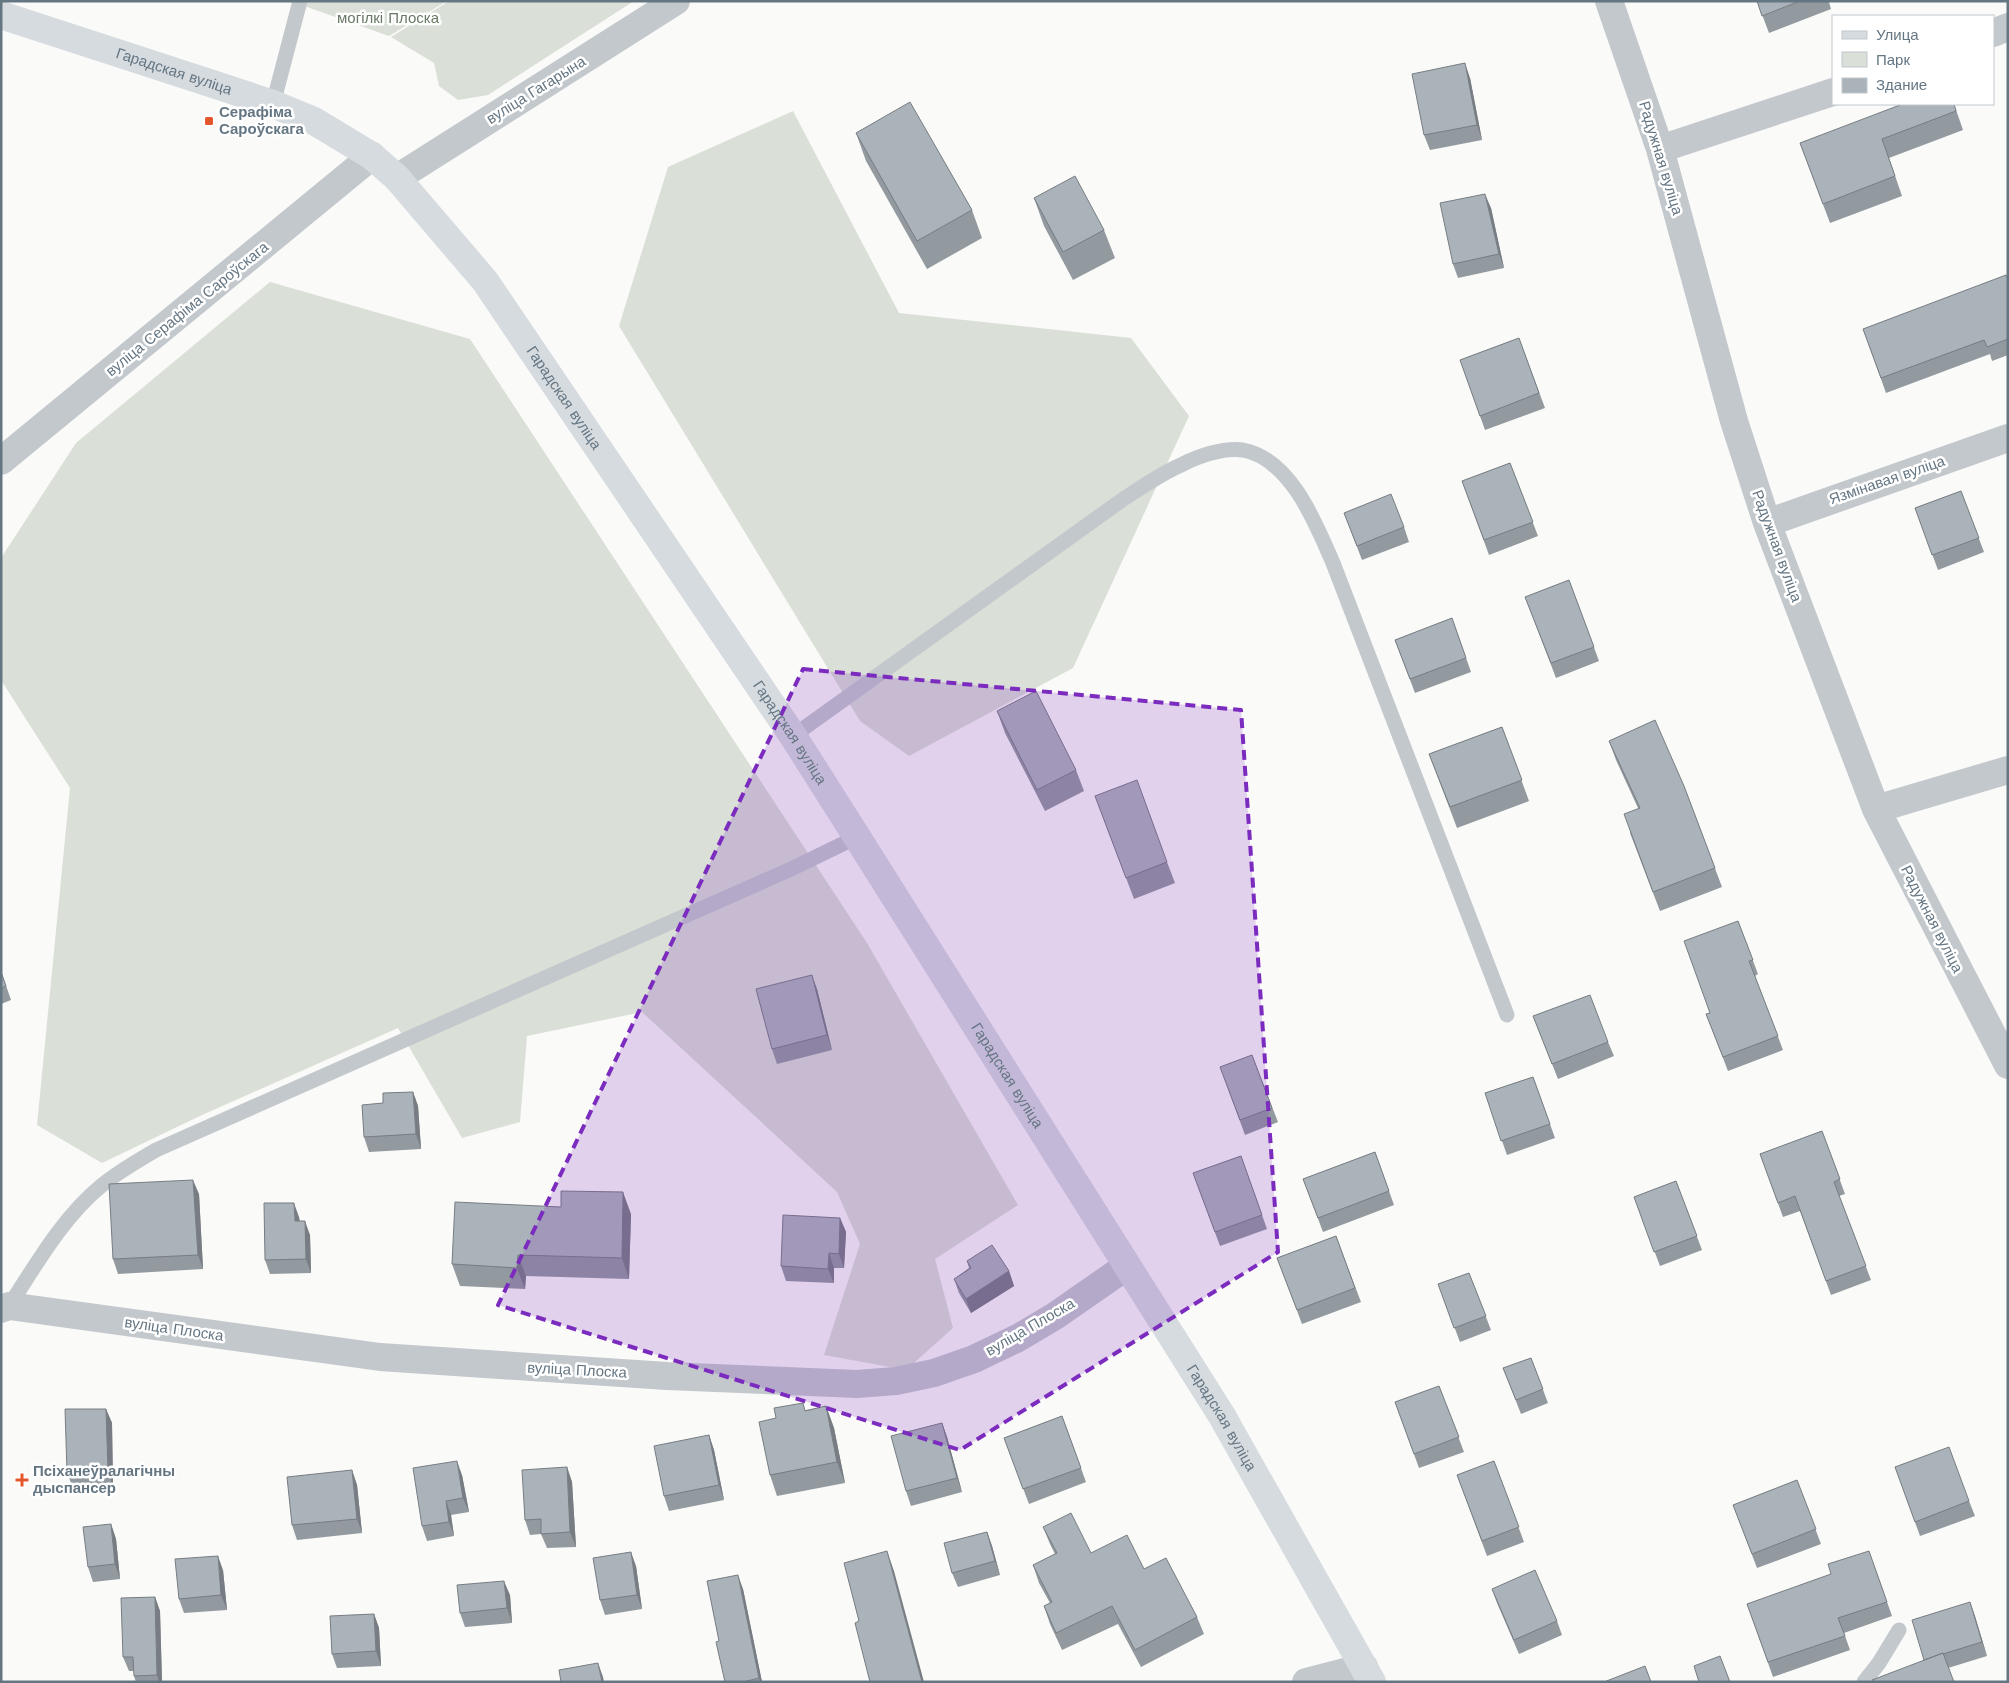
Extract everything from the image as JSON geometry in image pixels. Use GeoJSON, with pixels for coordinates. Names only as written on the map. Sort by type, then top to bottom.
{"type":"FeatureCollection","features":[{"type":"Feature","properties":{"kind":"main road","name":"Гарадская вуліца"},"geometry":{"type":"LineString","coordinates":[[1,15],[273,104],[314,121],[372,156],[397,178],[485,281],[793,736],[1222,1416],[1368,1674]]}},
{"type":"Feature","properties":{"kind":"street","name":"вуліца Гагарына"},"geometry":{"type":"LineString","coordinates":[[397,178],[676,1]]}},
{"type":"Feature","properties":{"kind":"street","name":"Радужная вуліца"},"geometry":{"type":"LineString","coordinates":[[1609,1],[1660,149],[1734,421],[1767,523],[1876,809],[2008,1065]]}},
{"type":"Feature","properties":{"kind":"street"},"geometry":{"type":"LineString","coordinates":[[1994,33],[2008,27]]}},
{"type":"Feature","properties":{"kind":"street"},"geometry":{"type":"LineString","coordinates":[[1660,149],[1832,92]]}},
{"type":"Feature","properties":{"kind":"street","name":"вуліца Серафіма Сароўскага"},"geometry":{"type":"LineString","coordinates":[[1,461],[372,156]]}},
{"type":"Feature","properties":{"kind":"street","name":"Язмінавая вуліца"},"geometry":{"type":"LineString","coordinates":[[1767,523],[2008,438]]}},
{"type":"Feature","properties":{"kind":"street"},"geometry":{"type":"LineString","coordinates":[[1876,809],[2008,770]]}},
{"type":"Feature","properties":{"kind":"street","name":"вуліца Плоска"},"geometry":{"type":"LineString","coordinates":[[4,1306],[380,1357],[658,1375],[857,1384],[896,1381],[934,1373],[974,1359],[1018,1338],[1048,1320],[1127,1266]]}},
{"type":"Feature","properties":{"kind":"street"},"geometry":{"type":"LineString","coordinates":[[1306,1682],[1368,1674]]}},
{"type":"Feature","properties":{"kind":"lane"},"geometry":{"type":"LineString","coordinates":[[273,104],[300,1]]}},
{"type":"Feature","properties":{"kind":"lane"},"geometry":{"type":"LineString","coordinates":[[793,736],[1122,500],[1150,482],[1181,464],[1228,450],[1244,450],[1263,457],[1280,471],[1296,490],[1314,519],[1333,563],[1507,1015]]}},
{"type":"Feature","properties":{"kind":"lane"},"geometry":{"type":"LineString","coordinates":[[4,1306],[60,1229],[79,1208],[100,1187],[125,1168],[156,1150],[791,869],[857,837]]}},
{"type":"Feature","properties":{"kind":"lane"},"geometry":{"type":"LineString","coordinates":[[1864,1682],[1879,1663],[1899,1630]]}},
{"type":"Feature","properties":{"kind":"highlighted area"},"geometry":{"type":"Polygon","coordinates":[[[803,669],[1241,710],[1278,1252],[960,1450],[498,1305],[803,669]]]}},
{"type":"Feature","properties":{"kind":"green space","name":"могілкі Плоска"},"geometry":{"type":"Polygon","coordinates":[[[290,1],[447,1],[389,36],[290,1]]]}},
{"type":"Feature","properties":{"kind":"green space"},"geometry":{"type":"Polygon","coordinates":[[[449,1],[634,1],[488,95],[458,100],[439,86],[434,63],[391,37],[449,1]]]}},
{"type":"Feature","properties":{"kind":"green space"},"geometry":{"type":"Polygon","coordinates":[[[793,111],[899,313],[1131,338],[1189,416],[1073,668],[909,756],[860,721],[619,326],[668,167],[793,111]]]}},
{"type":"Feature","properties":{"kind":"green space"},"geometry":{"type":"Polygon","coordinates":[[[270,282],[470,339],[867,943],[1018,1205],[935,1259],[953,1328],[906,1370],[824,1355],[860,1244],[837,1192],[642,1012],[527,1036],[520,1122],[462,1138],[398,1028],[202,1115],[102,1163],[37,1125],[70,788],[1,680],[1,558],[76,443],[270,282]]]}},
{"type":"Feature","properties":{"kind":"building"},"geometry":{"type":"Polygon","coordinates":[[[1757,1],[1800,1],[1762,16],[1757,1]]]}},
{"type":"Feature","properties":{"kind":"building"},"geometry":{"type":"Polygon","coordinates":[[[1465,63],[1477,125],[1424,135],[1412,74],[1465,63]]]}},
{"type":"Feature","properties":{"kind":"building"},"geometry":{"type":"Polygon","coordinates":[[[910,102],[972,210],[917,241],[856,133],[910,102]]]}},
{"type":"Feature","properties":{"kind":"building"},"geometry":{"type":"Polygon","coordinates":[[[1900,105],[1954,105],[1956,111],[1882,139],[1895,176],[1823,204],[1800,143],[1900,105]]]}},
{"type":"Feature","properties":{"kind":"building"},"geometry":{"type":"Polygon","coordinates":[[[1075,176],[1104,230],[1063,252],[1034,198],[1075,176]]]}},
{"type":"Feature","properties":{"kind":"building"},"geometry":{"type":"Polygon","coordinates":[[[1485,194],[1499,254],[1453,264],[1440,203],[1485,194]]]}},
{"type":"Feature","properties":{"kind":"building"},"geometry":{"type":"Polygon","coordinates":[[[2006,275],[2008,279],[2008,339],[1987,347],[1984,340],[1881,378],[1863,329],[2006,275]]]}},
{"type":"Feature","properties":{"kind":"building"},"geometry":{"type":"Polygon","coordinates":[[[1519,338],[1539,393],[1480,416],[1460,360],[1519,338]]]}},
{"type":"Feature","properties":{"kind":"building"},"geometry":{"type":"Polygon","coordinates":[[[1510,463],[1533,522],[1484,540],[1462,481],[1510,463]]]}},
{"type":"Feature","properties":{"kind":"building"},"geometry":{"type":"Polygon","coordinates":[[[1961,491],[1979,538],[1932,555],[1915,508],[1961,491]]]}},
{"type":"Feature","properties":{"kind":"building"},"geometry":{"type":"Polygon","coordinates":[[[1391,494],[1404,527],[1357,546],[1344,513],[1391,494]]]}},
{"type":"Feature","properties":{"kind":"building"},"geometry":{"type":"Polygon","coordinates":[[[1569,580],[1594,647],[1551,663],[1525,597],[1569,580]]]}},
{"type":"Feature","properties":{"kind":"building"},"geometry":{"type":"Polygon","coordinates":[[[1452,618],[1466,658],[1410,679],[1395,640],[1452,618]]]}},
{"type":"Feature","properties":{"kind":"building"},"geometry":{"type":"Polygon","coordinates":[[[1036,691],[1076,770],[1037,790],[997,711],[1036,691]]]}},
{"type":"Feature","properties":{"kind":"building"},"geometry":{"type":"Polygon","coordinates":[[[1655,720],[1684,786],[1715,868],[1653,892],[1624,814],[1640,808],[1609,741],[1655,720]]]}},
{"type":"Feature","properties":{"kind":"building"},"geometry":{"type":"Polygon","coordinates":[[[1502,727],[1522,780],[1450,807],[1429,754],[1502,727]]]}},
{"type":"Feature","properties":{"kind":"building"},"geometry":{"type":"Polygon","coordinates":[[[1137,780],[1167,862],[1126,878],[1095,796],[1137,780]]]}},
{"type":"Feature","properties":{"kind":"building"},"geometry":{"type":"Polygon","coordinates":[[[1738,921],[1753,960],[1749,961],[1778,1036],[1723,1057],[1706,1014],[1710,1013],[1684,941],[1738,921]]]}},
{"type":"Feature","properties":{"kind":"building"},"geometry":{"type":"Polygon","coordinates":[[[1,972],[6,986],[1,988],[1,972]]]}},
{"type":"Feature","properties":{"kind":"building"},"geometry":{"type":"Polygon","coordinates":[[[812,975],[827,1035],[772,1049],[756,989],[812,975]]]}},
{"type":"Feature","properties":{"kind":"building"},"geometry":{"type":"Polygon","coordinates":[[[1590,995],[1608,1042],[1552,1064],[1533,1016],[1590,995]]]}},
{"type":"Feature","properties":{"kind":"building"},"geometry":{"type":"Polygon","coordinates":[[[1252,1055],[1272,1108],[1240,1120],[1220,1067],[1252,1055]]]}},
{"type":"Feature","properties":{"kind":"building"},"geometry":{"type":"Polygon","coordinates":[[[1533,1077],[1550,1124],[1501,1141],[1485,1093],[1533,1077]]]}},
{"type":"Feature","properties":{"kind":"building"},"geometry":{"type":"Polygon","coordinates":[[[413,1092],[416,1134],[364,1137],[362,1105],[383,1103],[383,1093],[413,1092]]]}},
{"type":"Feature","properties":{"kind":"building"},"geometry":{"type":"Polygon","coordinates":[[[1822,1131],[1840,1179],[1834,1182],[1866,1266],[1826,1281],[1795,1196],[1778,1203],[1760,1154],[1822,1131]]]}},
{"type":"Feature","properties":{"kind":"building"},"geometry":{"type":"Polygon","coordinates":[[[1375,1152],[1389,1191],[1318,1218],[1303,1179],[1375,1152]]]}},
{"type":"Feature","properties":{"kind":"building"},"geometry":{"type":"Polygon","coordinates":[[[1241,1156],[1262,1215],[1215,1232],[1193,1173],[1241,1156]]]}},
{"type":"Feature","properties":{"kind":"building"},"geometry":{"type":"Polygon","coordinates":[[[193,1180],[198,1255],[113,1259],[109,1184],[193,1180]]]}},
{"type":"Feature","properties":{"kind":"building"},"geometry":{"type":"Polygon","coordinates":[[[1676,1181],[1697,1236],[1654,1252],[1634,1197],[1676,1181]]]}},
{"type":"Feature","properties":{"kind":"building"},"geometry":{"type":"Polygon","coordinates":[[[561,1191],[623,1192],[622,1258],[518,1255],[517,1268],[452,1264],[455,1202],[561,1207],[561,1191]]]}},
{"type":"Feature","properties":{"kind":"building"},"geometry":{"type":"Polygon","coordinates":[[[264,1203],[294,1203],[295,1221],[305,1221],[306,1259],[265,1260],[264,1203]]]}},
{"type":"Feature","properties":{"kind":"building"},"geometry":{"type":"Polygon","coordinates":[[[783,1215],[840,1218],[839,1254],[829,1253],[828,1269],[781,1266],[783,1215]]]}},
{"type":"Feature","properties":{"kind":"building"},"geometry":{"type":"Polygon","coordinates":[[[1336,1236],[1355,1288],[1297,1310],[1277,1258],[1336,1236]]]}},
{"type":"Feature","properties":{"kind":"building"},"geometry":{"type":"Polygon","coordinates":[[[992,1245],[1009,1271],[966,1299],[954,1279],[971,1268],[967,1261],[992,1245]]]}},
{"type":"Feature","properties":{"kind":"building"},"geometry":{"type":"Polygon","coordinates":[[[1469,1273],[1486,1316],[1454,1328],[1438,1284],[1469,1273]]]}},
{"type":"Feature","properties":{"kind":"building"},"geometry":{"type":"Polygon","coordinates":[[[1531,1358],[1543,1389],[1516,1400],[1503,1368],[1531,1358]]]}},
{"type":"Feature","properties":{"kind":"building"},"geometry":{"type":"Polygon","coordinates":[[[1439,1386],[1459,1437],[1414,1454],[1395,1402],[1439,1386]]]}},
{"type":"Feature","properties":{"kind":"building"},"geometry":{"type":"Polygon","coordinates":[[[803,1403],[805,1411],[826,1406],[837,1462],[770,1475],[759,1422],[776,1418],[774,1408],[803,1403]]]}},
{"type":"Feature","properties":{"kind":"building"},"geometry":{"type":"Polygon","coordinates":[[[65,1409],[106,1409],[108,1471],[67,1472],[65,1409]]]}},
{"type":"Feature","properties":{"kind":"building"},"geometry":{"type":"Polygon","coordinates":[[[1062,1416],[1081,1468],[1023,1489],[1004,1438],[1062,1416]]]}},
{"type":"Feature","properties":{"kind":"building"},"geometry":{"type":"Polygon","coordinates":[[[942,1423],[957,1478],[906,1491],[891,1436],[942,1423]]]}},
{"type":"Feature","properties":{"kind":"building"},"geometry":{"type":"Polygon","coordinates":[[[709,1435],[719,1485],[664,1496],[654,1446],[709,1435]]]}},
{"type":"Feature","properties":{"kind":"building"},"geometry":{"type":"Polygon","coordinates":[[[1949,1447],[1969,1501],[1915,1522],[1895,1467],[1949,1447]]]}},
{"type":"Feature","properties":{"kind":"building"},"geometry":{"type":"Polygon","coordinates":[[[457,1461],[463,1498],[446,1501],[449,1522],[422,1526],[413,1468],[457,1461]]]}},
{"type":"Feature","properties":{"kind":"building"},"geometry":{"type":"Polygon","coordinates":[[[1494,1461],[1519,1527],[1482,1541],[1457,1475],[1494,1461]]]}},
{"type":"Feature","properties":{"kind":"building"},"geometry":{"type":"Polygon","coordinates":[[[567,1467],[570,1532],[541,1534],[541,1519],[525,1520],[522,1470],[567,1467]]]}},
{"type":"Feature","properties":{"kind":"building"},"geometry":{"type":"Polygon","coordinates":[[[352,1470],[357,1519],[292,1525],[287,1477],[352,1470]]]}},
{"type":"Feature","properties":{"kind":"building"},"geometry":{"type":"Polygon","coordinates":[[[1797,1480],[1816,1529],[1752,1554],[1733,1505],[1797,1480]]]}},
{"type":"Feature","properties":{"kind":"building"},"geometry":{"type":"Polygon","coordinates":[[[1071,1513],[1091,1553],[1127,1535],[1144,1569],[1166,1558],[1197,1617],[1135,1650],[1112,1606],[1056,1633],[1044,1606],[1052,1602],[1033,1565],[1057,1553],[1043,1527],[1071,1513]]]}},
{"type":"Feature","properties":{"kind":"building"},"geometry":{"type":"Polygon","coordinates":[[[111,1524],[115,1564],[88,1567],[83,1527],[111,1524]]]}},
{"type":"Feature","properties":{"kind":"building"},"geometry":{"type":"Polygon","coordinates":[[[987,1532],[995,1561],[952,1573],[944,1543],[987,1532]]]}},
{"type":"Feature","properties":{"kind":"building"},"geometry":{"type":"Polygon","coordinates":[[[887,1551],[922,1682],[870,1682],[855,1623],[859,1621],[844,1563],[887,1551]]]}},
{"type":"Feature","properties":{"kind":"building"},"geometry":{"type":"Polygon","coordinates":[[[1869,1551],[1887,1602],[1838,1618],[1845,1636],[1768,1662],[1747,1604],[1831,1574],[1828,1564],[1869,1551]]]}},
{"type":"Feature","properties":{"kind":"building"},"geometry":{"type":"Polygon","coordinates":[[[631,1552],[637,1595],[600,1600],[593,1558],[631,1552]]]}},
{"type":"Feature","properties":{"kind":"building"},"geometry":{"type":"Polygon","coordinates":[[[218,1556],[221,1595],[179,1599],[175,1559],[218,1556]]]}},
{"type":"Feature","properties":{"kind":"building"},"geometry":{"type":"Polygon","coordinates":[[[1535,1570],[1557,1621],[1514,1640],[1492,1589],[1535,1570]]]}},
{"type":"Feature","properties":{"kind":"building"},"geometry":{"type":"Polygon","coordinates":[[[738,1575],[759,1678],[743,1682],[725,1682],[716,1642],[719,1641],[707,1581],[738,1575]]]}},
{"type":"Feature","properties":{"kind":"building"},"geometry":{"type":"Polygon","coordinates":[[[504,1581],[507,1608],[460,1613],[457,1585],[504,1581]]]}},
{"type":"Feature","properties":{"kind":"building"},"geometry":{"type":"Polygon","coordinates":[[[155,1597],[157,1675],[134,1676],[133,1657],[123,1657],[121,1598],[155,1597]]]}},
{"type":"Feature","properties":{"kind":"building"},"geometry":{"type":"Polygon","coordinates":[[[1970,1602],[1982,1642],[1924,1660],[1912,1620],[1970,1602]]]}},
{"type":"Feature","properties":{"kind":"building"},"geometry":{"type":"Polygon","coordinates":[[[374,1614],[376,1651],[332,1654],[330,1616],[374,1614]]]}},
{"type":"Feature","properties":{"kind":"building"},"geometry":{"type":"Polygon","coordinates":[[[1943,1653],[1954,1682],[1873,1682],[1872,1680],[1943,1653]]]}},
{"type":"Feature","properties":{"kind":"building"},"geometry":{"type":"Polygon","coordinates":[[[1720,1656],[1730,1682],[1699,1682],[1694,1666],[1720,1656]]]}},
{"type":"Feature","properties":{"kind":"building"},"geometry":{"type":"Polygon","coordinates":[[[598,1663],[602,1682],[561,1682],[559,1670],[598,1663]]]}},
{"type":"Feature","properties":{"kind":"building"},"geometry":{"type":"Polygon","coordinates":[[[1645,1666],[1651,1682],[1604,1682],[1645,1666]]]}},
{"type":"Feature","properties":{"kind":"place","name":"Серафіма Сароўскага"},"geometry":{"type":"Point","coordinates":[209,121]}},
{"type":"Feature","properties":{"kind":"place","name":"Псіханеўралагічны дыспансер"},"geometry":{"type":"Point","coordinates":[22,1480]}}]}
